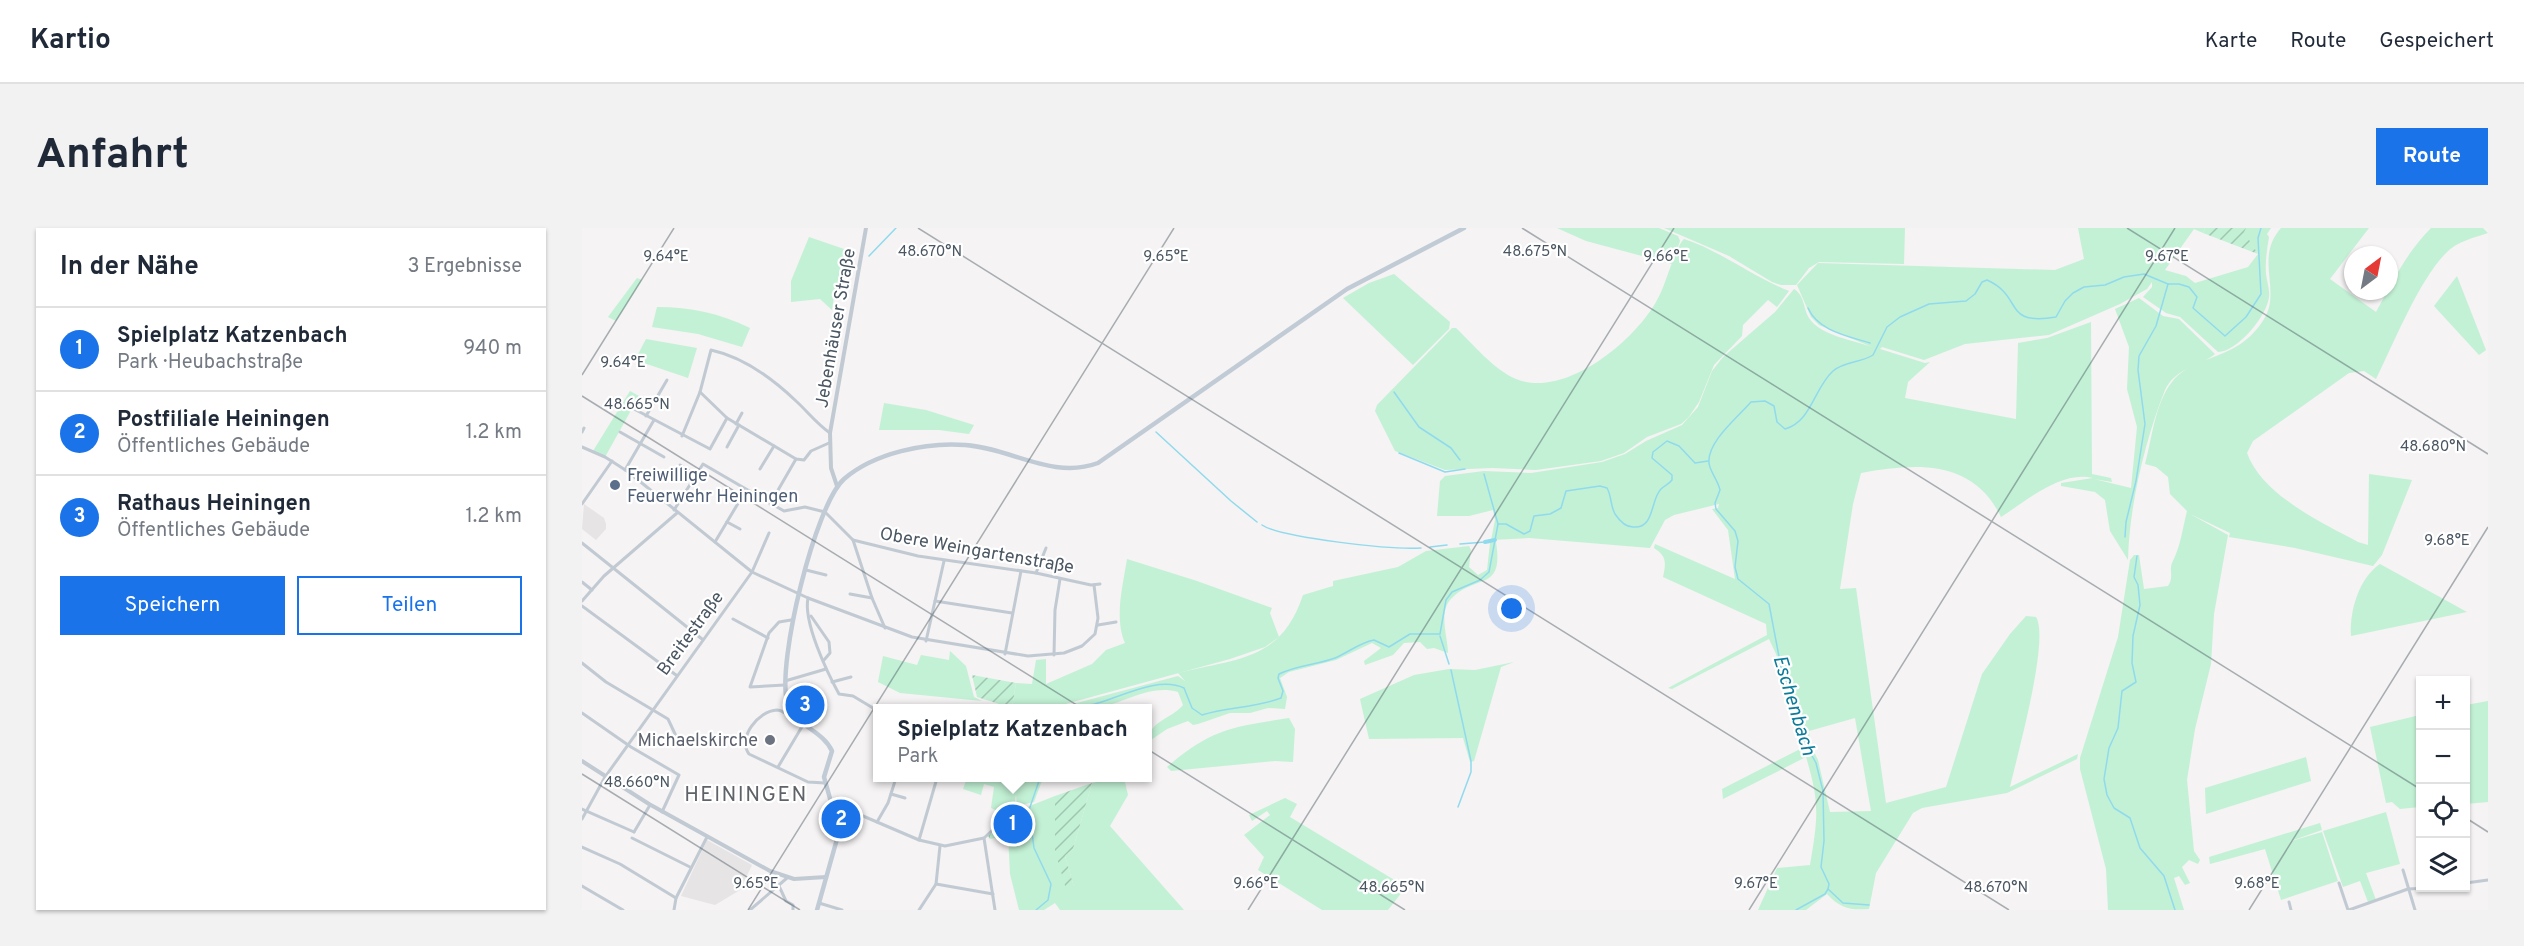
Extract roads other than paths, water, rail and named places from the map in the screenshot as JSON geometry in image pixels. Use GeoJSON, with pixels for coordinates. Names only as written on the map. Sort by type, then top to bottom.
{"type":"FeatureCollection","features":[{"type":"Feature","properties":{"kind":"main road"},"geometry":{"type":"LineString","coordinates":[[817,910],[837,839],[834,813],[825,783],[832,751],[825,740],[794,716],[787,704],[785,683],[791,620],[825,513],[837,486],[851,474],[890,456],[928,448],[963,445],[1049,466],[1079,468],[1098,463],[1347,289],[1464,228]]}},
{"type":"Feature","properties":{"kind":"street","name":"Jebenhäuser Straße"},"geometry":{"type":"LineString","coordinates":[[837,486],[831,468],[830,434],[866,228]]}},
{"type":"Feature","properties":{"kind":"street"},"geometry":{"type":"LineString","coordinates":[[682,436],[700,392],[711,350],[760,372],[796,401],[830,434]]}},
{"type":"Feature","properties":{"kind":"street"},"geometry":{"type":"LineString","coordinates":[[646,416],[667,380]]}},
{"type":"Feature","properties":{"kind":"street"},"geometry":{"type":"LineString","coordinates":[[700,392],[727,418],[796,459],[804,460],[811,451],[829,443]]}},
{"type":"Feature","properties":{"kind":"street"},"geometry":{"type":"LineString","coordinates":[[634,409],[710,449],[727,418]]}},
{"type":"Feature","properties":{"kind":"street"},"geometry":{"type":"LineString","coordinates":[[727,447],[742,413]]}},
{"type":"Feature","properties":{"kind":"street"},"geometry":{"type":"LineString","coordinates":[[625,470],[654,420]]}},
{"type":"Feature","properties":{"kind":"street"},"geometry":{"type":"LineString","coordinates":[[620,432],[664,457]]}},
{"type":"Feature","properties":{"kind":"street"},"geometry":{"type":"LineString","coordinates":[[760,469],[774,446]]}},
{"type":"Feature","properties":{"kind":"street"},"geometry":{"type":"LineString","coordinates":[[582,447],[612,461],[625,470],[752,572],[808,598],[926,641],[1028,656],[1054,655],[1074,650],[1089,641],[1098,626],[1094,585]]}},
{"type":"Feature","properties":{"kind":"street"},"geometry":{"type":"LineString","coordinates":[[770,504],[796,459]]}},
{"type":"Feature","properties":{"kind":"street"},"geometry":{"type":"LineString","coordinates":[[582,504],[612,461]]}},
{"type":"Feature","properties":{"kind":"street"},"geometry":{"type":"LineString","coordinates":[[676,675],[582,603],[614,568],[676,512],[703,464],[784,511],[805,507],[825,513]]}},
{"type":"Feature","properties":{"kind":"street"},"geometry":{"type":"LineString","coordinates":[[680,465],[696,475]]}},
{"type":"Feature","properties":{"kind":"street"},"geometry":{"type":"LineString","coordinates":[[715,543],[746,490]]}},
{"type":"Feature","properties":{"kind":"street"},"geometry":{"type":"LineString","coordinates":[[582,494],[587,497]]}},
{"type":"Feature","properties":{"kind":"street","name":"Obere Weingartenstraße"},"geometry":{"type":"LineString","coordinates":[[825,513],[853,540],[944,560],[1036,573],[1094,585],[1100,584]]}},
{"type":"Feature","properties":{"kind":"street"},"geometry":{"type":"LineString","coordinates":[[727,522],[740,529]]}},
{"type":"Feature","properties":{"kind":"street","name":"Breitestraße"},"geometry":{"type":"LineString","coordinates":[[582,819],[584,810],[650,711],[752,572],[769,533]]}},
{"type":"Feature","properties":{"kind":"street"},"geometry":{"type":"LineString","coordinates":[[853,540],[872,598],[885,627]]}},
{"type":"Feature","properties":{"kind":"street"},"geometry":{"type":"LineString","coordinates":[[582,543],[702,639]]}},
{"type":"Feature","properties":{"kind":"street"},"geometry":{"type":"LineString","coordinates":[[1036,573],[1046,548]]}},
{"type":"Feature","properties":{"kind":"street"},"geometry":{"type":"LineString","coordinates":[[926,641],[944,560]]}},
{"type":"Feature","properties":{"kind":"street"},"geometry":{"type":"LineString","coordinates":[[806,570],[826,575]]}},
{"type":"Feature","properties":{"kind":"street"},"geometry":{"type":"LineString","coordinates":[[1005,654],[1021,571]]}},
{"type":"Feature","properties":{"kind":"street"},"geometry":{"type":"LineString","coordinates":[[1054,655],[1055,610],[1060,579]]}},
{"type":"Feature","properties":{"kind":"street"},"geometry":{"type":"LineString","coordinates":[[582,582],[592,590]]}},
{"type":"Feature","properties":{"kind":"street"},"geometry":{"type":"LineString","coordinates":[[850,594],[872,598]]}},
{"type":"Feature","properties":{"kind":"street"},"geometry":{"type":"LineString","coordinates":[[808,598],[809,614],[826,669],[839,694],[853,696],[873,708]]}},
{"type":"Feature","properties":{"kind":"street"},"geometry":{"type":"LineString","coordinates":[[935,601],[1012,613]]}},
{"type":"Feature","properties":{"kind":"street"},"geometry":{"type":"LineString","coordinates":[[809,614],[829,642],[830,653],[824,660]]}},
{"type":"Feature","properties":{"kind":"street"},"geometry":{"type":"LineString","coordinates":[[733,619],[768,638]]}},
{"type":"Feature","properties":{"kind":"street"},"geometry":{"type":"LineString","coordinates":[[791,620],[779,622],[768,638],[750,687],[785,683],[826,669]]}},
{"type":"Feature","properties":{"kind":"street"},"geometry":{"type":"LineString","coordinates":[[1098,626],[1116,622]]}},
{"type":"Feature","properties":{"kind":"street"},"geometry":{"type":"LineString","coordinates":[[582,663],[650,711],[668,719],[676,736]]}},
{"type":"Feature","properties":{"kind":"street"},"geometry":{"type":"LineString","coordinates":[[832,682],[851,677]]}},
{"type":"Feature","properties":{"kind":"street"},"geometry":{"type":"LineString","coordinates":[[794,716],[790,717],[781,710],[767,712],[759,718],[744,742],[749,754],[808,782],[825,783]]}},
{"type":"Feature","properties":{"kind":"street"},"geometry":{"type":"LineString","coordinates":[[582,714],[627,745],[680,775],[662,812]]}},
{"type":"Feature","properties":{"kind":"street"},"geometry":{"type":"LineString","coordinates":[[778,768],[803,725]]}},
{"type":"Feature","properties":{"kind":"street"},"geometry":{"type":"LineString","coordinates":[[582,761],[662,812],[787,878],[803,880],[827,877]]}},
{"type":"Feature","properties":{"kind":"street"},"geometry":{"type":"LineString","coordinates":[[877,822],[895,782]]}},
{"type":"Feature","properties":{"kind":"street"},"geometry":{"type":"LineString","coordinates":[[919,840],[936,782]]}},
{"type":"Feature","properties":{"kind":"street"},"geometry":{"type":"LineString","coordinates":[[891,794],[905,798]]}},
{"type":"Feature","properties":{"kind":"street"},"geometry":{"type":"LineString","coordinates":[[629,843],[650,805]]}},
{"type":"Feature","properties":{"kind":"street"},"geometry":{"type":"LineString","coordinates":[[834,813],[855,814],[940,846],[957,845],[984,838],[1015,809]]}},
{"type":"Feature","properties":{"kind":"street"},"geometry":{"type":"LineString","coordinates":[[584,810],[634,832]]}},
{"type":"Feature","properties":{"kind":"street"},"geometry":{"type":"LineString","coordinates":[[674,910],[676,898],[706,837]]}},
{"type":"Feature","properties":{"kind":"street"},"geometry":{"type":"LineString","coordinates":[[632,838],[690,867]]}},
{"type":"Feature","properties":{"kind":"street"},"geometry":{"type":"LineString","coordinates":[[984,838],[995,910]]}},
{"type":"Feature","properties":{"kind":"street"},"geometry":{"type":"LineString","coordinates":[[919,910],[936,884],[940,846]]}},
{"type":"Feature","properties":{"kind":"street"},"geometry":{"type":"LineString","coordinates":[[582,847],[620,864],[676,898]]}},
{"type":"Feature","properties":{"kind":"street"},"geometry":{"type":"LineString","coordinates":[[2403,870],[2415,910]]}},
{"type":"Feature","properties":{"kind":"street"},"geometry":{"type":"LineString","coordinates":[[750,910],[787,878]]}},
{"type":"Feature","properties":{"kind":"street"},"geometry":{"type":"LineString","coordinates":[[2470,882],[2488,880]]}},
{"type":"Feature","properties":{"kind":"street"},"geometry":{"type":"LineString","coordinates":[[2339,883],[2348,910],[2408,889],[2416,889]]}},
{"type":"Feature","properties":{"kind":"street"},"geometry":{"type":"LineString","coordinates":[[936,884],[993,894]]}},
{"type":"Feature","properties":{"kind":"street"},"geometry":{"type":"LineString","coordinates":[[582,886],[623,910]]}},
{"type":"Feature","properties":{"kind":"street"},"geometry":{"type":"LineString","coordinates":[[779,886],[786,901],[793,905],[793,910]]}},
{"type":"Feature","properties":{"kind":"street"},"geometry":{"type":"LineString","coordinates":[[2289,902],[2291,910]]}},
{"type":"Feature","properties":{"kind":"street"},"geometry":{"type":"LineString","coordinates":[[819,903],[842,910]]}},
{"type":"Feature","properties":{"kind":"waterway"},"geometry":{"type":"LineString","coordinates":[[869,256],[896,228]]}},
{"type":"Feature","properties":{"kind":"waterway","name":"Eschenbach"},"geometry":{"type":"LineString","coordinates":[[1796,910],[1825,894],[1828,889],[1829,884],[1821,867],[1824,841],[1823,791],[1816,763],[1806,745],[1799,715],[1781,667],[1769,604],[1738,579],[1735,567],[1738,541],[1735,531],[1716,509],[1715,503],[1720,490],[1709,463],[1710,455],[1718,439],[1751,402],[1765,401],[1774,406],[1777,422],[1785,429],[1794,425],[1807,412],[1821,386],[1833,371],[1843,365],[1873,355],[1887,327],[1900,317],[1929,304],[1966,301],[1975,294],[1982,282],[1987,280],[2006,294],[2020,314],[2039,319],[2056,317],[2065,301],[2084,287],[2105,285],[2124,277],[2144,274],[2168,284],[2189,287],[2197,297],[2193,308],[2225,336],[2246,317],[2261,294],[2258,238],[2261,228]]}},
{"type":"Feature","properties":{"kind":"waterway"},"geometry":{"type":"LineString","coordinates":[[2125,537],[2145,424],[2138,370],[2139,356],[2156,326],[2168,284]]}},
{"type":"Feature","properties":{"kind":"waterway"},"geometry":{"type":"LineString","coordinates":[[1808,308],[1813,316],[1826,327],[1870,343]]}},
{"type":"Feature","properties":{"kind":"waterway"},"geometry":{"type":"LineString","coordinates":[[1394,392],[1419,427],[1451,448],[1460,460]]}},
{"type":"Feature","properties":{"kind":"waterway"},"geometry":{"type":"LineString","coordinates":[[1156,432],[1257,522]]}},
{"type":"Feature","properties":{"kind":"waterway"},"geometry":{"type":"LineString","coordinates":[[1094,704],[1141,688],[1164,684],[1184,688],[1192,708],[1202,715],[1281,698],[1283,691],[1278,678],[1279,674],[1286,671],[1335,658],[1369,641],[1374,640],[1389,647],[1410,634],[1440,634],[1446,600],[1452,592],[1480,580],[1489,572],[1498,524],[1506,524],[1524,534],[1530,531],[1534,516],[1550,514],[1561,508],[1566,491],[1600,486],[1607,488],[1613,511],[1621,521],[1630,527],[1640,526],[1649,519],[1661,489],[1672,480],[1672,475],[1652,458],[1653,452],[1667,441],[1679,446],[1695,463],[1708,461]]}},
{"type":"Feature","properties":{"kind":"waterway"},"geometry":{"type":"LineString","coordinates":[[1399,453],[1445,472],[1465,469]]}},
{"type":"Feature","properties":{"kind":"waterway"},"geometry":{"type":"LineString","coordinates":[[1484,474],[1498,524]]}},
{"type":"Feature","properties":{"kind":"waterway"},"geometry":{"type":"LineString","coordinates":[[1262,525],[1273,530],[1314,539],[1421,548]]}},
{"type":"Feature","properties":{"kind":"waterway"},"geometry":{"type":"LineString","coordinates":[[1485,542],[1495,540]]}},
{"type":"Feature","properties":{"kind":"waterway"},"geometry":{"type":"LineString","coordinates":[[1460,544],[1485,542]]}},
{"type":"Feature","properties":{"kind":"waterway"},"geometry":{"type":"LineString","coordinates":[[1430,547],[1447,545]]}},
{"type":"Feature","properties":{"kind":"waterway"},"geometry":{"type":"LineString","coordinates":[[2137,556],[2134,577],[2138,585],[2140,605],[2133,636],[2132,663],[2136,682],[2122,691],[2118,728],[2109,748],[2104,779],[2107,795],[2114,808],[2130,818],[2140,848],[2164,876],[2175,910]]}},
{"type":"Feature","properties":{"kind":"waterway"},"geometry":{"type":"LineString","coordinates":[[1440,636],[1449,664]]}},
{"type":"Feature","properties":{"kind":"waterway"},"geometry":{"type":"LineString","coordinates":[[1451,670],[1471,761],[1471,772],[1458,807]]}},
{"type":"Feature","properties":{"kind":"waterway"},"geometry":{"type":"LineString","coordinates":[[1036,910],[1048,900],[1051,884],[1034,848],[1029,810],[1039,782]]}},
{"type":"Feature","properties":{"kind":"waterway"},"geometry":{"type":"LineString","coordinates":[[1828,889],[1843,903],[1869,905]]}},
{"type":"Feature","properties":{"kind":"place","name":"Freiwillige Feuerwehr Heiningen"},"geometry":{"type":"Point","coordinates":[615,485]}},
{"type":"Feature","properties":{"kind":"place","name":"Rathaus Heiningen"},"geometry":{"type":"Point","coordinates":[805,705]}},
{"type":"Feature","properties":{"kind":"place","name":"Michaelskirche"},"geometry":{"type":"Point","coordinates":[770,740]}},
{"type":"Feature","properties":{"kind":"place","name":"Postfiliale Heiningen"},"geometry":{"type":"Point","coordinates":[841,819]}},
{"type":"Feature","properties":{"kind":"place","name":"Spielplatz Katzenbach"},"geometry":{"type":"Point","coordinates":[1013,824]}},
{"type":"Feature","properties":{"kind":"district","name":"HEININGEN"},"geometry":{"type":"Point","coordinates":[746,794]}}]}
